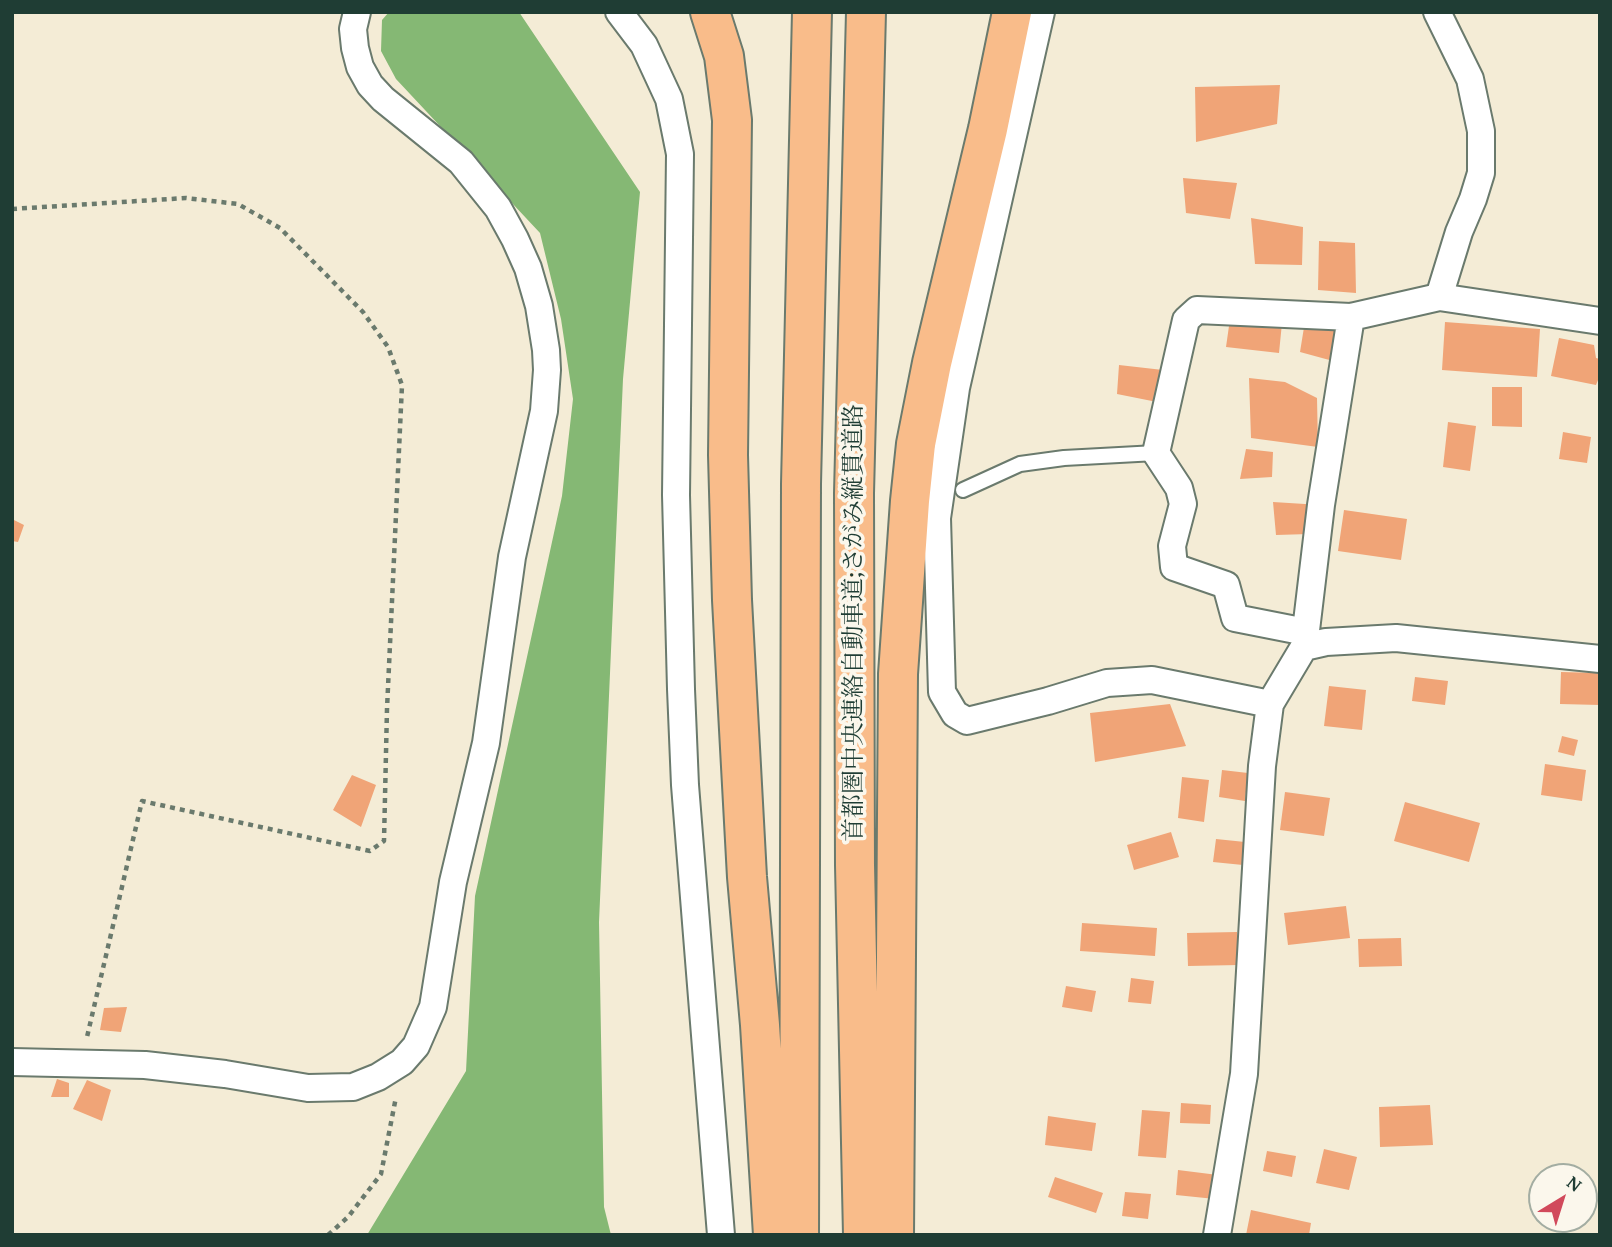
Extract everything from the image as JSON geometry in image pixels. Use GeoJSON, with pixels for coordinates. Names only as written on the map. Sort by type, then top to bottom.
{"type":"FeatureCollection","features":[{"type":"Feature","properties":{"kind":"highway"},"geometry":{"type":"LineString","coordinates":[[710,12],[724,55],[732,120],[729,303],[730,550],[746,866],[774,1235]]}},
{"type":"Feature","properties":{"kind":"highway"},"geometry":{"type":"LineString","coordinates":[[799,1235],[801,484],[812,12]]}},
{"type":"Feature","properties":{"kind":"highway","name":"首都圏中央連絡自動車道;さがみ縦貫道路"},"geometry":{"type":"LineString","coordinates":[[863,1235],[855,865],[854,493],[866,12]]}},
{"type":"Feature","properties":{"kind":"highway"},"geometry":{"type":"LineString","coordinates":[[894,1235],[898,674],[909,501],[916,444],[932,363],[988,129],[1012,12]]}},
{"type":"Feature","properties":{"kind":"street"},"geometry":{"type":"LineString","coordinates":[[12,1062],[145,1065],[225,1074],[308,1088],[352,1087],[378,1077],[402,1062],[416,1046],[433,1007],[453,882],[485,743],[512,557],[540,430],[547,370],[539,306],[528,268],[515,239],[498,208],[461,162],[383,99],[370,85],[360,67],[355,48],[357,12]]}},
{"type":"Feature","properties":{"kind":"street"},"geometry":{"type":"LineString","coordinates":[[619,12],[644,45],[670,99],[680,154],[676,495],[681,689],[685,785],[721,1235]]}},
{"type":"Feature","properties":{"kind":"street"},"geometry":{"type":"LineString","coordinates":[[1041,12],[956,388],[946,453],[937,518],[942,692],[955,714],[967,721],[1107,683],[1152,680],[1270,704]]}},
{"type":"Feature","properties":{"kind":"street"},"geometry":{"type":"LineString","coordinates":[[1437,12],[1470,79],[1480,131],[1481,159],[1481,173],[1459,232],[1440,297]]}},
{"type":"Feature","properties":{"kind":"street"},"geometry":{"type":"LineString","coordinates":[[1600,321],[1440,297],[1351,317],[1196,310],[1186,320],[1156,453],[1179,488],[1183,504],[1172,546],[1174,567],[1226,585],[1235,618],[1305,640],[1325,642],[1395,638],[1600,659]]}},
{"type":"Feature","properties":{"kind":"street"},"geometry":{"type":"LineString","coordinates":[[1217,1235],[1244,1074],[1262,766],[1270,704],[1305,640],[1321,505],[1351,317]]}},
{"type":"Feature","properties":{"kind":"lane"},"geometry":{"type":"LineString","coordinates":[[963,490],[1020,464],[1064,458],[1156,453]]}},
{"type":"Feature","properties":{"kind":"path"},"geometry":{"type":"LineString","coordinates":[[12,209],[186,198],[238,204],[280,228],[363,312],[388,347],[401,385],[384,841],[370,851],[142,801],[81,1063]]}},
{"type":"Feature","properties":{"kind":"path"},"geometry":{"type":"LineString","coordinates":[[328,1235],[348,1217],[381,1174],[402,1062]]}},
{"type":"Feature","properties":{"kind":"green space"},"geometry":{"type":"Polygon","coordinates":[[[389,12],[519,12],[640,192],[623,379],[599,922],[604,1207],[611,1235],[367,1235],[466,1071],[475,896],[562,496],[573,399],[561,319],[540,233],[396,79],[381,51],[382,20],[389,12]]]}},
{"type":"Feature","properties":{"kind":"building"},"geometry":{"type":"Polygon","coordinates":[[[1280,85],[1277,124],[1196,142],[1195,87],[1280,85]]]}},
{"type":"Feature","properties":{"kind":"building"},"geometry":{"type":"Polygon","coordinates":[[[1183,178],[1237,183],[1230,219],[1186,213],[1183,178]]]}},
{"type":"Feature","properties":{"kind":"building"},"geometry":{"type":"Polygon","coordinates":[[[1251,218],[1303,227],[1302,265],[1255,264],[1251,218]]]}},
{"type":"Feature","properties":{"kind":"building"},"geometry":{"type":"Polygon","coordinates":[[[1319,241],[1355,243],[1356,293],[1318,290],[1319,241]]]}},
{"type":"Feature","properties":{"kind":"building"},"geometry":{"type":"Polygon","coordinates":[[[1231,312],[1282,323],[1279,353],[1226,347],[1231,312]]]}},
{"type":"Feature","properties":{"kind":"building"},"geometry":{"type":"Polygon","coordinates":[[[1306,315],[1349,328],[1344,364],[1300,352],[1306,315]]]}},
{"type":"Feature","properties":{"kind":"building"},"geometry":{"type":"Polygon","coordinates":[[[1445,322],[1540,329],[1537,377],[1442,370],[1445,322]]]}},
{"type":"Feature","properties":{"kind":"building"},"geometry":{"type":"Polygon","coordinates":[[[1559,338],[1594,345],[1596,358],[1600,359],[1600,375],[1596,385],[1551,376],[1559,338]]]}},
{"type":"Feature","properties":{"kind":"building"},"geometry":{"type":"Polygon","coordinates":[[[1119,365],[1163,370],[1167,404],[1117,394],[1119,365]]]}},
{"type":"Feature","properties":{"kind":"building"},"geometry":{"type":"Polygon","coordinates":[[[1249,378],[1285,382],[1317,398],[1318,447],[1251,438],[1249,378]]]}},
{"type":"Feature","properties":{"kind":"building"},"geometry":{"type":"Polygon","coordinates":[[[1492,387],[1522,387],[1522,427],[1492,426],[1492,387]]]}},
{"type":"Feature","properties":{"kind":"building"},"geometry":{"type":"Polygon","coordinates":[[[1448,422],[1476,426],[1470,471],[1443,467],[1448,422]]]}},
{"type":"Feature","properties":{"kind":"building"},"geometry":{"type":"Polygon","coordinates":[[[1563,432],[1591,437],[1587,463],[1559,459],[1563,432]]]}},
{"type":"Feature","properties":{"kind":"building"},"geometry":{"type":"Polygon","coordinates":[[[1246,449],[1273,452],[1272,477],[1240,479],[1246,449]]]}},
{"type":"Feature","properties":{"kind":"building"},"geometry":{"type":"Polygon","coordinates":[[[1273,502],[1321,505],[1309,534],[1276,535],[1273,502]]]}},
{"type":"Feature","properties":{"kind":"building"},"geometry":{"type":"Polygon","coordinates":[[[1344,510],[1407,519],[1401,560],[1338,551],[1344,510]]]}},
{"type":"Feature","properties":{"kind":"building"},"geometry":{"type":"Polygon","coordinates":[[[12,519],[24,525],[18,542],[12,541],[12,519]]]}},
{"type":"Feature","properties":{"kind":"building"},"geometry":{"type":"Polygon","coordinates":[[[1561,672],[1600,673],[1600,705],[1560,704],[1561,672]]]}},
{"type":"Feature","properties":{"kind":"building"},"geometry":{"type":"Polygon","coordinates":[[[1415,677],[1448,681],[1445,705],[1412,701],[1415,677]]]}},
{"type":"Feature","properties":{"kind":"building"},"geometry":{"type":"Polygon","coordinates":[[[1329,686],[1366,690],[1362,730],[1324,726],[1329,686]]]}},
{"type":"Feature","properties":{"kind":"building"},"geometry":{"type":"Polygon","coordinates":[[[1170,704],[1186,746],[1095,762],[1090,713],[1170,704]]]}},
{"type":"Feature","properties":{"kind":"building"},"geometry":{"type":"Polygon","coordinates":[[[1562,736],[1578,740],[1574,756],[1558,752],[1562,736]]]}},
{"type":"Feature","properties":{"kind":"building"},"geometry":{"type":"Polygon","coordinates":[[[1545,764],[1586,770],[1582,801],[1541,795],[1545,764]]]}},
{"type":"Feature","properties":{"kind":"building"},"geometry":{"type":"Polygon","coordinates":[[[1222,770],[1248,773],[1245,801],[1219,797],[1222,770]]]}},
{"type":"Feature","properties":{"kind":"building"},"geometry":{"type":"Polygon","coordinates":[[[352,775],[376,785],[361,827],[333,810],[352,775]]]}},
{"type":"Feature","properties":{"kind":"building"},"geometry":{"type":"Polygon","coordinates":[[[1182,777],[1209,780],[1204,822],[1178,818],[1182,777]]]}},
{"type":"Feature","properties":{"kind":"building"},"geometry":{"type":"Polygon","coordinates":[[[1285,792],[1330,798],[1324,836],[1280,830],[1285,792]]]}},
{"type":"Feature","properties":{"kind":"building"},"geometry":{"type":"Polygon","coordinates":[[[1405,802],[1480,823],[1469,862],[1394,841],[1405,802]]]}},
{"type":"Feature","properties":{"kind":"building"},"geometry":{"type":"Polygon","coordinates":[[[1171,832],[1179,857],[1134,870],[1127,845],[1171,832]]]}},
{"type":"Feature","properties":{"kind":"building"},"geometry":{"type":"Polygon","coordinates":[[[1216,839],[1245,842],[1243,865],[1213,862],[1216,839]]]}},
{"type":"Feature","properties":{"kind":"building"},"geometry":{"type":"Polygon","coordinates":[[[1346,906],[1350,938],[1288,945],[1284,913],[1346,906]]]}},
{"type":"Feature","properties":{"kind":"building"},"geometry":{"type":"Polygon","coordinates":[[[1082,923],[1157,928],[1155,956],[1080,951],[1082,923]]]}},
{"type":"Feature","properties":{"kind":"building"},"geometry":{"type":"Polygon","coordinates":[[[1237,932],[1239,965],[1188,966],[1187,933],[1237,932]]]}},
{"type":"Feature","properties":{"kind":"building"},"geometry":{"type":"Polygon","coordinates":[[[1401,938],[1402,966],[1359,967],[1358,939],[1401,938]]]}},
{"type":"Feature","properties":{"kind":"building"},"geometry":{"type":"Polygon","coordinates":[[[1131,978],[1154,981],[1151,1004],[1128,1002],[1131,978]]]}},
{"type":"Feature","properties":{"kind":"building"},"geometry":{"type":"Polygon","coordinates":[[[1066,986],[1096,991],[1092,1012],[1062,1007],[1066,986]]]}},
{"type":"Feature","properties":{"kind":"building"},"geometry":{"type":"Polygon","coordinates":[[[127,1007],[121,1032],[100,1030],[104,1008],[127,1007]]]}},
{"type":"Feature","properties":{"kind":"building"},"geometry":{"type":"Polygon","coordinates":[[[57,1079],[69,1083],[69,1097],[51,1097],[57,1079]]]}},
{"type":"Feature","properties":{"kind":"building"},"geometry":{"type":"Polygon","coordinates":[[[87,1080],[111,1090],[102,1121],[73,1109],[87,1080]]]}},
{"type":"Feature","properties":{"kind":"building"},"geometry":{"type":"Polygon","coordinates":[[[1181,1103],[1211,1105],[1210,1124],[1180,1123],[1181,1103]]]}},
{"type":"Feature","properties":{"kind":"building"},"geometry":{"type":"Polygon","coordinates":[[[1430,1105],[1433,1145],[1380,1147],[1379,1107],[1430,1105]]]}},
{"type":"Feature","properties":{"kind":"building"},"geometry":{"type":"Polygon","coordinates":[[[1142,1110],[1170,1112],[1166,1158],[1138,1156],[1142,1110]]]}},
{"type":"Feature","properties":{"kind":"building"},"geometry":{"type":"Polygon","coordinates":[[[1048,1116],[1096,1123],[1092,1151],[1045,1145],[1048,1116]]]}},
{"type":"Feature","properties":{"kind":"building"},"geometry":{"type":"Polygon","coordinates":[[[1324,1149],[1357,1157],[1349,1190],[1316,1183],[1324,1149]]]}},
{"type":"Feature","properties":{"kind":"building"},"geometry":{"type":"Polygon","coordinates":[[[1267,1151],[1296,1156],[1292,1177],[1263,1171],[1267,1151]]]}},
{"type":"Feature","properties":{"kind":"building"},"geometry":{"type":"Polygon","coordinates":[[[1178,1170],[1218,1175],[1215,1199],[1176,1195],[1178,1170]]]}},
{"type":"Feature","properties":{"kind":"building"},"geometry":{"type":"Polygon","coordinates":[[[1055,1177],[1103,1193],[1096,1213],[1048,1197],[1055,1177]]]}},
{"type":"Feature","properties":{"kind":"building"},"geometry":{"type":"Polygon","coordinates":[[[1125,1192],[1151,1194],[1148,1219],[1122,1216],[1125,1192]]]}},
{"type":"Feature","properties":{"kind":"building"},"geometry":{"type":"Polygon","coordinates":[[[1251,1210],[1311,1223],[1309,1235],[1246,1235],[1251,1210]]]}}]}
